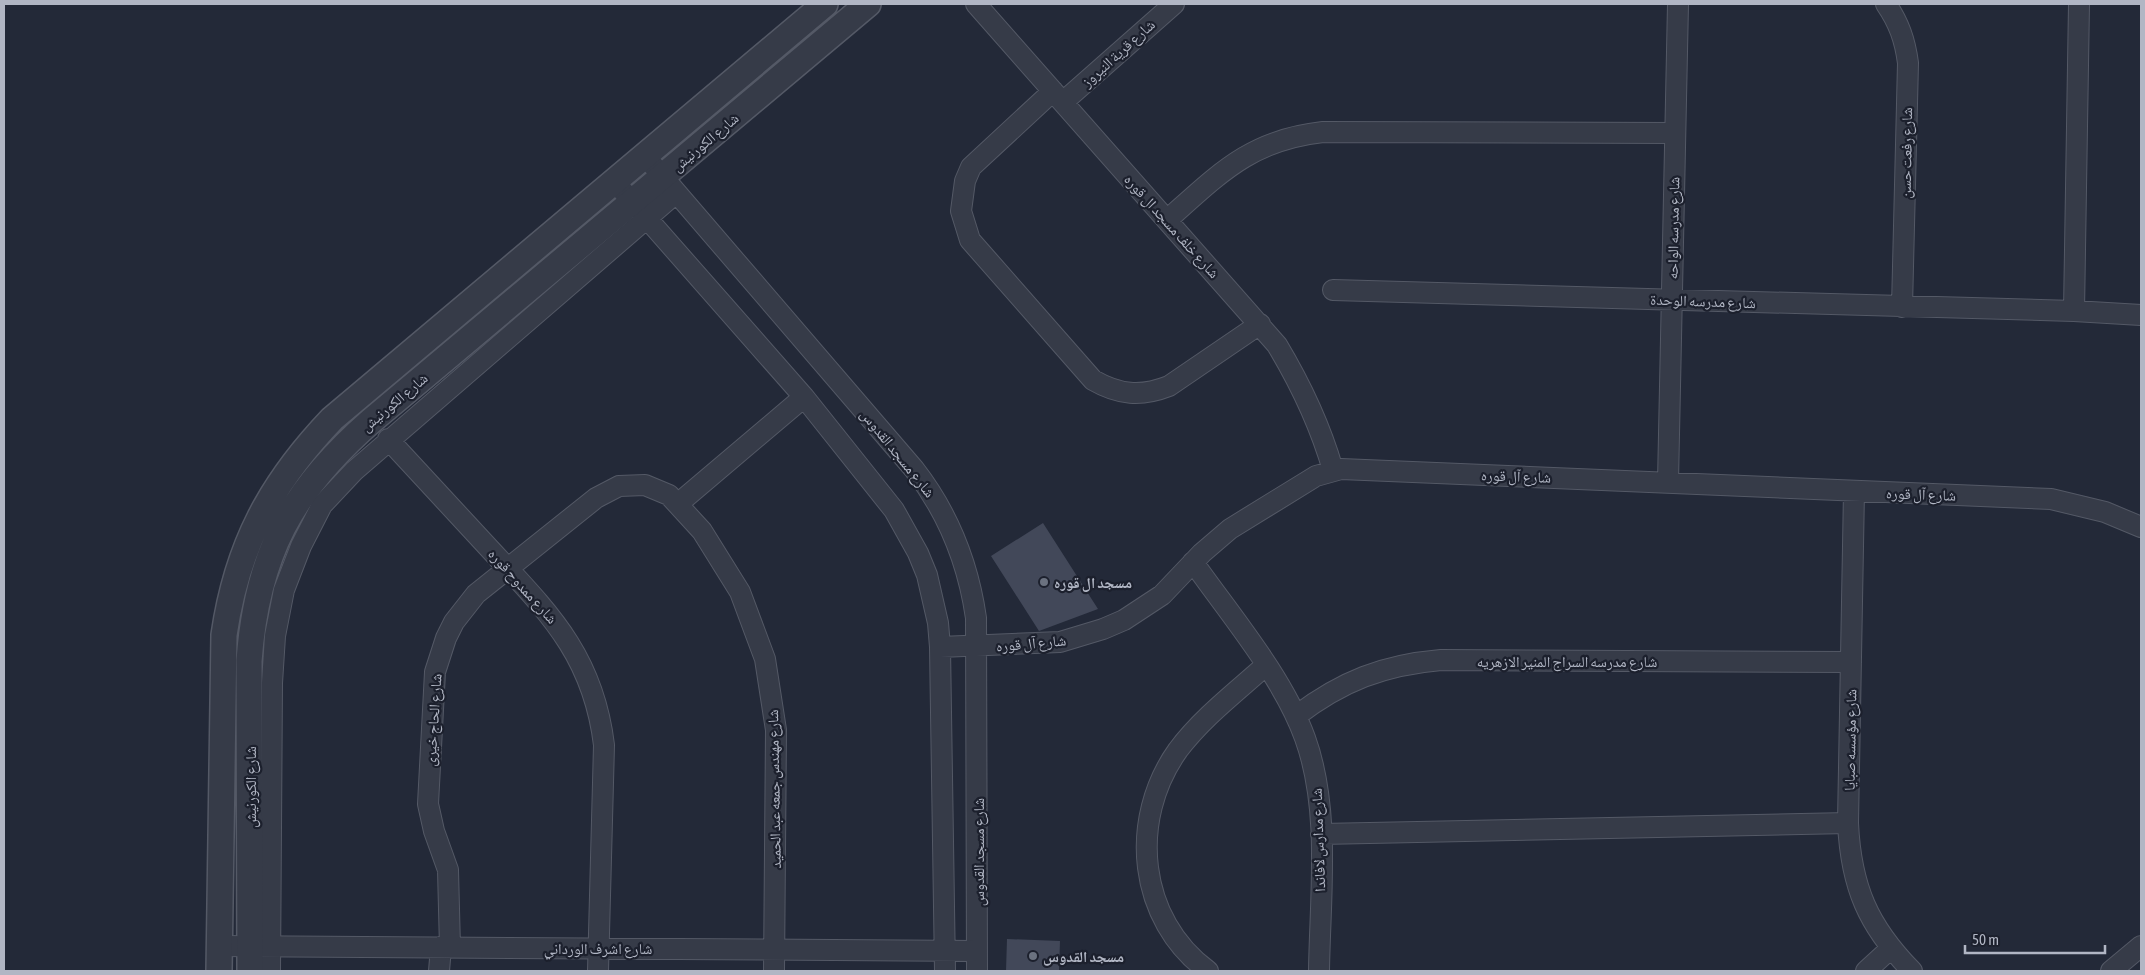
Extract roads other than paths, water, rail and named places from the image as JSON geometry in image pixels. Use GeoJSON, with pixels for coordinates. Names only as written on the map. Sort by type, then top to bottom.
{"type":"FeatureCollection","features":[{"type":"Feature","properties":{"kind":"street","name":"شارع الكورنيش"},"geometry":{"type":"LineString","coordinates":[[219,971],[224,635],[235,578],[244,551],[259,516],[287,471],[332,419],[825,4]]}},
{"type":"Feature","properties":{"kind":"street","name":"شارع الكورنيش"},"geometry":{"type":"LineString","coordinates":[[250,971],[260,946],[249,661],[252,625],[258,590],[269,556],[284,523],[308,485],[325,464],[350,439],[670,185],[868,4]]}},
{"type":"Feature","properties":{"kind":"street","name":"شارع خلف مسجد ال قوره"},"geometry":{"type":"LineString","coordinates":[[976,4],[1277,345],[1304,392],[1333,470]]}},
{"type":"Feature","properties":{"kind":"street","name":"شارع قرية النيروز"},"geometry":{"type":"LineString","coordinates":[[1174,4],[971,167],[965,181],[961,211],[964,226],[970,240],[1093,380],[1122,393],[1154,392],[1169,386],[1260,324]]}},
{"type":"Feature","properties":{"kind":"street","name":"شارع مدرسه الواحه"},"geometry":{"type":"LineString","coordinates":[[1668,482],[1678,4]]}},
{"type":"Feature","properties":{"kind":"street","name":"شارع رفعت حسن"},"geometry":{"type":"LineString","coordinates":[[1886,4],[1897,20],[1905,40],[1908,62],[1902,306]]}},
{"type":"Feature","properties":{"kind":"street"},"geometry":{"type":"LineString","coordinates":[[2074,311],[2079,4]]}},
{"type":"Feature","properties":{"kind":"street"},"geometry":{"type":"LineString","coordinates":[[1167,220],[1239,159],[1265,145],[1301,134],[1323,132],[1675,133]]}},
{"type":"Feature","properties":{"kind":"street","name":"شارع مسجد القدوس"},"geometry":{"type":"LineString","coordinates":[[645,156],[928,488],[952,528],[968,572],[976,618],[977,971]]}},
{"type":"Feature","properties":{"kind":"street"},"geometry":{"type":"LineString","coordinates":[[615,182],[804,396],[889,504],[907,531],[927,575],[936,615],[940,647],[945,971]]}},
{"type":"Feature","properties":{"kind":"street"},"geometry":{"type":"LineString","coordinates":[[270,971],[260,946],[275,636],[284,590],[300,546],[322,505],[354,470],[640,210]]}},
{"type":"Feature","properties":{"kind":"street","name":"شارع مدرسه الوحدة"},"geometry":{"type":"LineString","coordinates":[[1333,290],[2074,311],[2141,315]]}},
{"type":"Feature","properties":{"kind":"street"},"geometry":{"type":"LineString","coordinates":[[679,503],[804,396]]}},
{"type":"Feature","properties":{"kind":"street","name":"شارع ممدوح قوره"},"geometry":{"type":"LineString","coordinates":[[388,439],[550,614],[577,655],[590,684],[601,721],[604,745],[598,971]]}},
{"type":"Feature","properties":{"kind":"street","name":"شارع آل قوره"},"geometry":{"type":"LineString","coordinates":[[940,647],[1060,642],[1103,630],[1124,620],[1156,599],[1210,544],[1230,529],[1316,476],[1333,470],[1349,469],[2051,499],[2105,512],[2141,527]]}},
{"type":"Feature","properties":{"kind":"street","name":"شارع الحاج خيرى"},"geometry":{"type":"LineString","coordinates":[[439,971],[445,947],[448,870],[434,831],[428,804],[435,672],[446,638],[464,608],[489,582],[596,498],[619,486],[645,485],[658,488],[679,503]]}},
{"type":"Feature","properties":{"kind":"street","name":"شارع مؤسسه صبايا"},"geometry":{"type":"LineString","coordinates":[[1854,491],[1848,823],[1855,880],[1869,916],[1890,949],[1912,971]]}},
{"type":"Feature","properties":{"kind":"street","name":"شارع مهندس جمعه عبد الحميد"},"geometry":{"type":"LineString","coordinates":[[679,503],[702,530],[727,568],[754,625],[765,659],[776,730],[774,971]]}},
{"type":"Feature","properties":{"kind":"street","name":"شارع مدارس لافاندا"},"geometry":{"type":"LineString","coordinates":[[1193,562],[1265,666],[1296,716],[1314,770],[1320,810],[1321,834],[1319,971]]}},
{"type":"Feature","properties":{"kind":"street","name":"شارع مدرسه السراج المنير الازهريه"},"geometry":{"type":"LineString","coordinates":[[1296,716],[1317,700],[1356,679],[1390,667],[1415,662],[1441,660],[1851,662]]}},
{"type":"Feature","properties":{"kind":"street"},"geometry":{"type":"LineString","coordinates":[[1208,971],[1179,946],[1156,906],[1147,868],[1148,826],[1159,786],[1178,751],[1204,721],[1265,666]]}},
{"type":"Feature","properties":{"kind":"street"},"geometry":{"type":"LineString","coordinates":[[1321,834],[1848,823]]}},
{"type":"Feature","properties":{"kind":"street","name":"شارع اشرف الورداني"},"geometry":{"type":"LineString","coordinates":[[220,946],[977,951]]}},
{"type":"Feature","properties":{"kind":"street"},"geometry":{"type":"LineString","coordinates":[[2111,971],[2141,946]]}},
{"type":"Feature","properties":{"kind":"street"},"geometry":{"type":"LineString","coordinates":[[1866,971],[1890,949]]}},
{"type":"Feature","properties":{"kind":"place","name":"مسجد ال قوره"},"geometry":{"type":"Point","coordinates":[1044,582]}},
{"type":"Feature","properties":{"kind":"place","name":"مسجد القدوس"},"geometry":{"type":"Point","coordinates":[1033,956]}}]}
